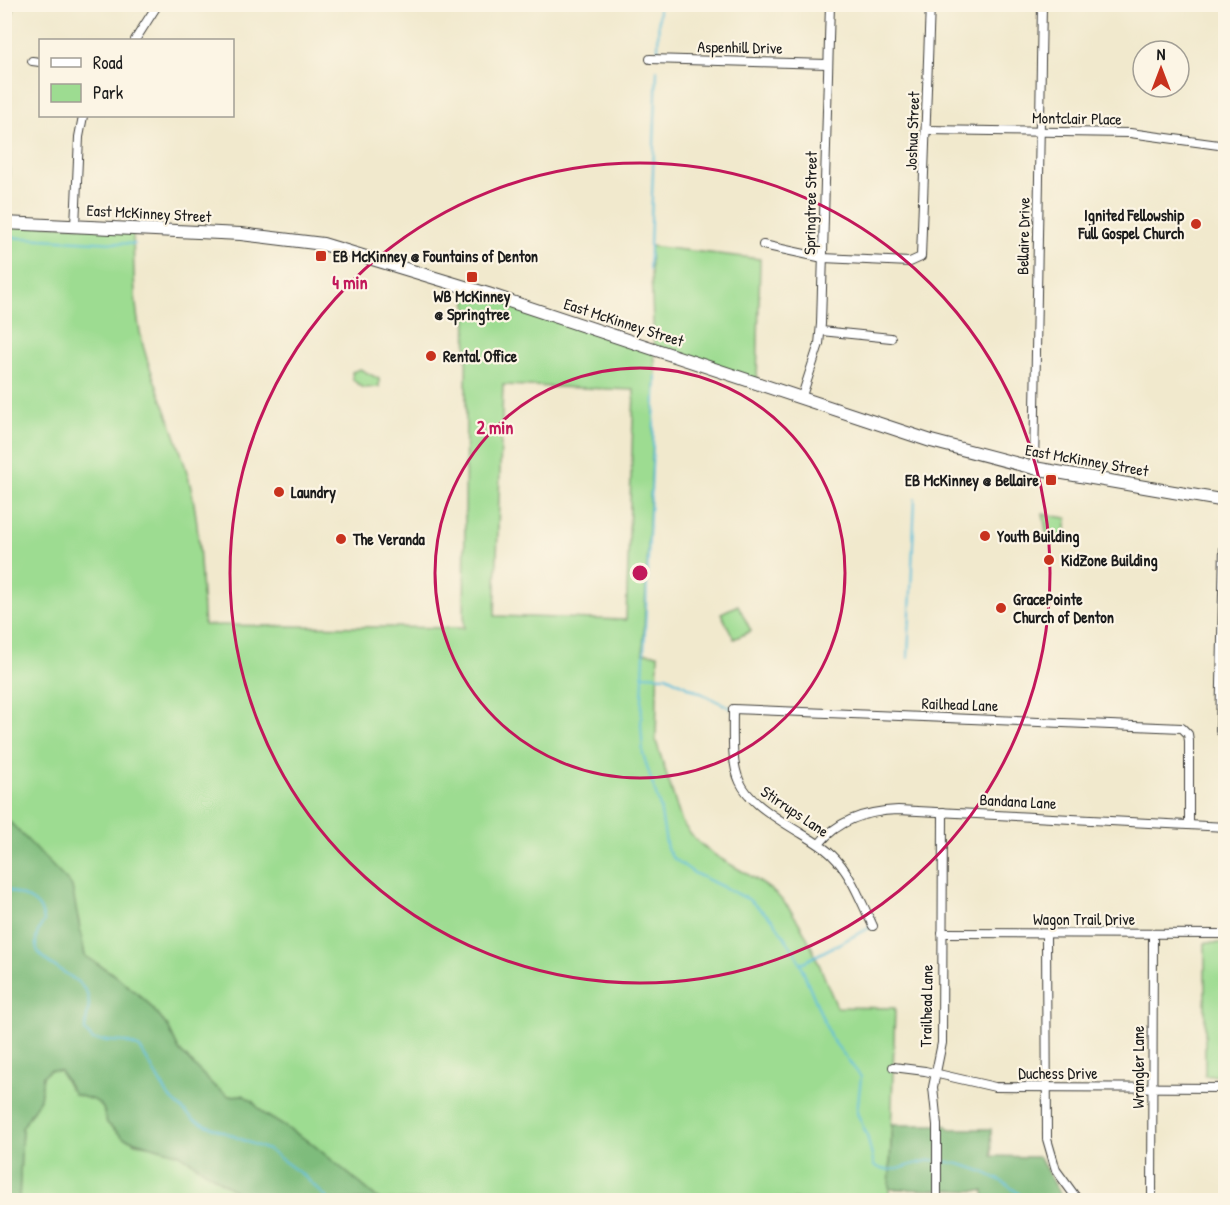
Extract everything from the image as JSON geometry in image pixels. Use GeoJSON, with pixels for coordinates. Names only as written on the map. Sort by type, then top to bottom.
{"type":"FeatureCollection","features":[{"type":"Feature","properties":{"kind":"main road","name":"East McKinney Street"},"geometry":{"type":"LineString","coordinates":[[4,223],[241,234],[323,244],[488,294],[919,438],[1034,468],[1225,500]]}},
{"type":"Feature","properties":{"kind":"street"},"geometry":{"type":"LineString","coordinates":[[136,39],[158,4]]}},
{"type":"Feature","properties":{"kind":"street","name":"Springtree Street"},"geometry":{"type":"LineString","coordinates":[[801,399],[821,331],[830,4]]}},
{"type":"Feature","properties":{"kind":"street","name":"Joshua Street"},"geometry":{"type":"LineString","coordinates":[[823,258],[910,262],[920,258],[923,249],[930,4]]}},
{"type":"Feature","properties":{"kind":"street","name":"Bellaire Drive"},"geometry":{"type":"LineString","coordinates":[[1034,468],[1042,4]]}},
{"type":"Feature","properties":{"kind":"street","name":"Aspenhill Drive"},"geometry":{"type":"LineString","coordinates":[[650,59],[828,64]]}},
{"type":"Feature","properties":{"kind":"street"},"geometry":{"type":"LineString","coordinates":[[75,226],[79,137],[83,117]]}},
{"type":"Feature","properties":{"kind":"street","name":"Montclair Place"},"geometry":{"type":"LineString","coordinates":[[927,130],[1130,133],[1226,146]]}},
{"type":"Feature","properties":{"kind":"street"},"geometry":{"type":"LineString","coordinates":[[763,245],[823,258]]}},
{"type":"Feature","properties":{"kind":"street"},"geometry":{"type":"LineString","coordinates":[[821,331],[891,338]]}},
{"type":"Feature","properties":{"kind":"street"},"geometry":{"type":"LineString","coordinates":[[1220,731],[1225,500]]}},
{"type":"Feature","properties":{"kind":"street","name":"Railhead Lane"},"geometry":{"type":"LineString","coordinates":[[733,709],[1186,730],[1189,748],[1188,825]]}},
{"type":"Feature","properties":{"kind":"street","name":"Stirrups Lane"},"geometry":{"type":"LineString","coordinates":[[733,709],[732,750],[742,787],[759,808],[833,855],[848,876],[873,926]]}},
{"type":"Feature","properties":{"kind":"street","name":"Bandana Lane"},"geometry":{"type":"LineString","coordinates":[[819,844],[843,823],[868,813],[898,810],[1226,826]]}},
{"type":"Feature","properties":{"kind":"street","name":"Trailhead Lane"},"geometry":{"type":"LineString","coordinates":[[937,1200],[937,1125],[934,1092],[935,1073],[942,1043],[943,812]]}},
{"type":"Feature","properties":{"kind":"street","name":"Wagon Trail Drive"},"geometry":{"type":"LineString","coordinates":[[942,933],[1226,934]]}},
{"type":"Feature","properties":{"kind":"street"},"geometry":{"type":"LineString","coordinates":[[1046,934],[1049,1150],[1062,1180],[1078,1200]]}},
{"type":"Feature","properties":{"kind":"street","name":"Wrangler Lane"},"geometry":{"type":"LineString","coordinates":[[1152,1200],[1153,934]]}},
{"type":"Feature","properties":{"kind":"street","name":"Duchess Drive"},"geometry":{"type":"LineString","coordinates":[[893,1067],[935,1073],[981,1086],[1226,1088]]}},
{"type":"Feature","properties":{"kind":"green space"},"geometry":{"type":"Polygon","coordinates":[[[4,5],[15,5],[10,20],[8,223],[133,228],[135,295],[142,343],[181,452],[194,501],[204,625],[464,628],[467,288],[654,349],[650,246],[760,259],[757,384],[654,350],[656,376],[643,653],[658,654],[656,741],[681,820],[690,833],[712,853],[765,885],[787,906],[805,933],[837,1007],[895,1008],[889,1200],[380,1200],[310,1142],[264,1114],[252,1101],[243,1095],[229,1096],[214,1086],[179,1050],[168,1027],[146,1001],[115,975],[85,956],[78,917],[29,845],[5,817],[4,5]],[[503,385],[495,616],[626,620],[634,390],[503,385]]]}},
{"type":"Feature","properties":{"kind":"green space"},"geometry":{"type":"Polygon","coordinates":[[[360,369],[379,379],[379,387],[363,388],[353,380],[352,372],[360,369]]]}},
{"type":"Feature","properties":{"kind":"green space"},"geometry":{"type":"Polygon","coordinates":[[[1043,514],[1067,518],[1065,537],[1047,536],[1043,514]]]}},
{"type":"Feature","properties":{"kind":"green space"},"geometry":{"type":"Polygon","coordinates":[[[738,605],[751,631],[734,639],[721,613],[738,605]]]}},
{"type":"Feature","properties":{"kind":"green space"},"geometry":{"type":"Polygon","coordinates":[[[5,817],[72,886],[85,956],[115,975],[146,1001],[168,1027],[179,1050],[214,1086],[229,1096],[243,1095],[252,1101],[264,1114],[310,1142],[380,1200],[248,1200],[180,1154],[124,1138],[107,1123],[103,1108],[96,1101],[74,1094],[60,1071],[50,1070],[43,1076],[40,1099],[22,1128],[19,1200],[5,1200],[5,817]]]}},
{"type":"Feature","properties":{"kind":"green space"},"geometry":{"type":"Polygon","coordinates":[[[1205,943],[1225,943],[1225,1075],[1205,1076],[1205,943]]]}},
{"type":"Feature","properties":{"kind":"green space"},"geometry":{"type":"Polygon","coordinates":[[[50,1070],[60,1071],[69,1088],[96,1100],[103,1108],[107,1123],[135,1143],[162,1147],[180,1154],[248,1200],[19,1200],[22,1128],[40,1099],[43,1076],[50,1070]]]}},
{"type":"Feature","properties":{"kind":"green space"},"geometry":{"type":"Polygon","coordinates":[[[892,1125],[946,1125],[950,1129],[991,1129],[992,1156],[1039,1157],[1064,1200],[985,1200],[984,1191],[889,1189],[892,1125]]]}},
{"type":"Feature","properties":{"kind":"waterway"},"geometry":{"type":"LineString","coordinates":[[658,50],[659,4]]}},
{"type":"Feature","properties":{"kind":"waterway"},"geometry":{"type":"LineString","coordinates":[[649,270],[657,70]]}},
{"type":"Feature","properties":{"kind":"waterway"},"geometry":{"type":"LineString","coordinates":[[4,237],[135,244]]}},
{"type":"Feature","properties":{"kind":"waterway"},"geometry":{"type":"LineString","coordinates":[[656,376],[641,725],[643,754],[660,807],[667,849],[672,857],[694,873],[748,899],[773,920],[796,954],[831,1038],[861,1077],[857,1113],[867,1135],[874,1165],[888,1170],[935,1160]]}},
{"type":"Feature","properties":{"kind":"waterway"},"geometry":{"type":"LineString","coordinates":[[908,658],[915,499]]}},
{"type":"Feature","properties":{"kind":"waterway"},"geometry":{"type":"LineString","coordinates":[[642,675],[666,676],[731,708]]}},
{"type":"Feature","properties":{"kind":"waterway"},"geometry":{"type":"LineString","coordinates":[[4,888],[30,899],[39,907],[44,921],[37,936],[36,947],[41,956],[80,984],[87,994],[89,1008],[85,1031],[93,1040],[126,1042],[140,1048],[169,1097],[194,1120],[270,1151],[304,1176],[329,1200]]}},
{"type":"Feature","properties":{"kind":"waterway"},"geometry":{"type":"LineString","coordinates":[[800,964],[871,927]]}},
{"type":"Feature","properties":{"kind":"waterway"},"geometry":{"type":"LineString","coordinates":[[940,1161],[964,1165],[986,1173],[1007,1185],[1026,1200]]}},
{"type":"Feature","properties":{"kind":"place","name":"Ignited Fellowship Full Gospel Church"},"geometry":{"type":"Point","coordinates":[1196,224]}},
{"type":"Feature","properties":{"kind":"place","name":"EB McKinney @ Fountains of Denton"},"geometry":{"type":"Point","coordinates":[321,256]}},
{"type":"Feature","properties":{"kind":"place","name":"WB McKinney @ Springtree"},"geometry":{"type":"Point","coordinates":[472,277]}},
{"type":"Feature","properties":{"kind":"place","name":"Rental Office"},"geometry":{"type":"Point","coordinates":[431,356]}},
{"type":"Feature","properties":{"kind":"place","name":"EB McKinney @ Bellaire"},"geometry":{"type":"Point","coordinates":[1051,480]}},
{"type":"Feature","properties":{"kind":"place","name":"Laundry"},"geometry":{"type":"Point","coordinates":[279,492]}},
{"type":"Feature","properties":{"kind":"place","name":"Youth Building"},"geometry":{"type":"Point","coordinates":[985,536]}},
{"type":"Feature","properties":{"kind":"place","name":"The Veranda"},"geometry":{"type":"Point","coordinates":[341,539]}},
{"type":"Feature","properties":{"kind":"place","name":"KidZone Building"},"geometry":{"type":"Point","coordinates":[1049,560]}},
{"type":"Feature","properties":{"kind":"place","name":"GracePointe Church of Denton"},"geometry":{"type":"Point","coordinates":[1001,608]}}]}
